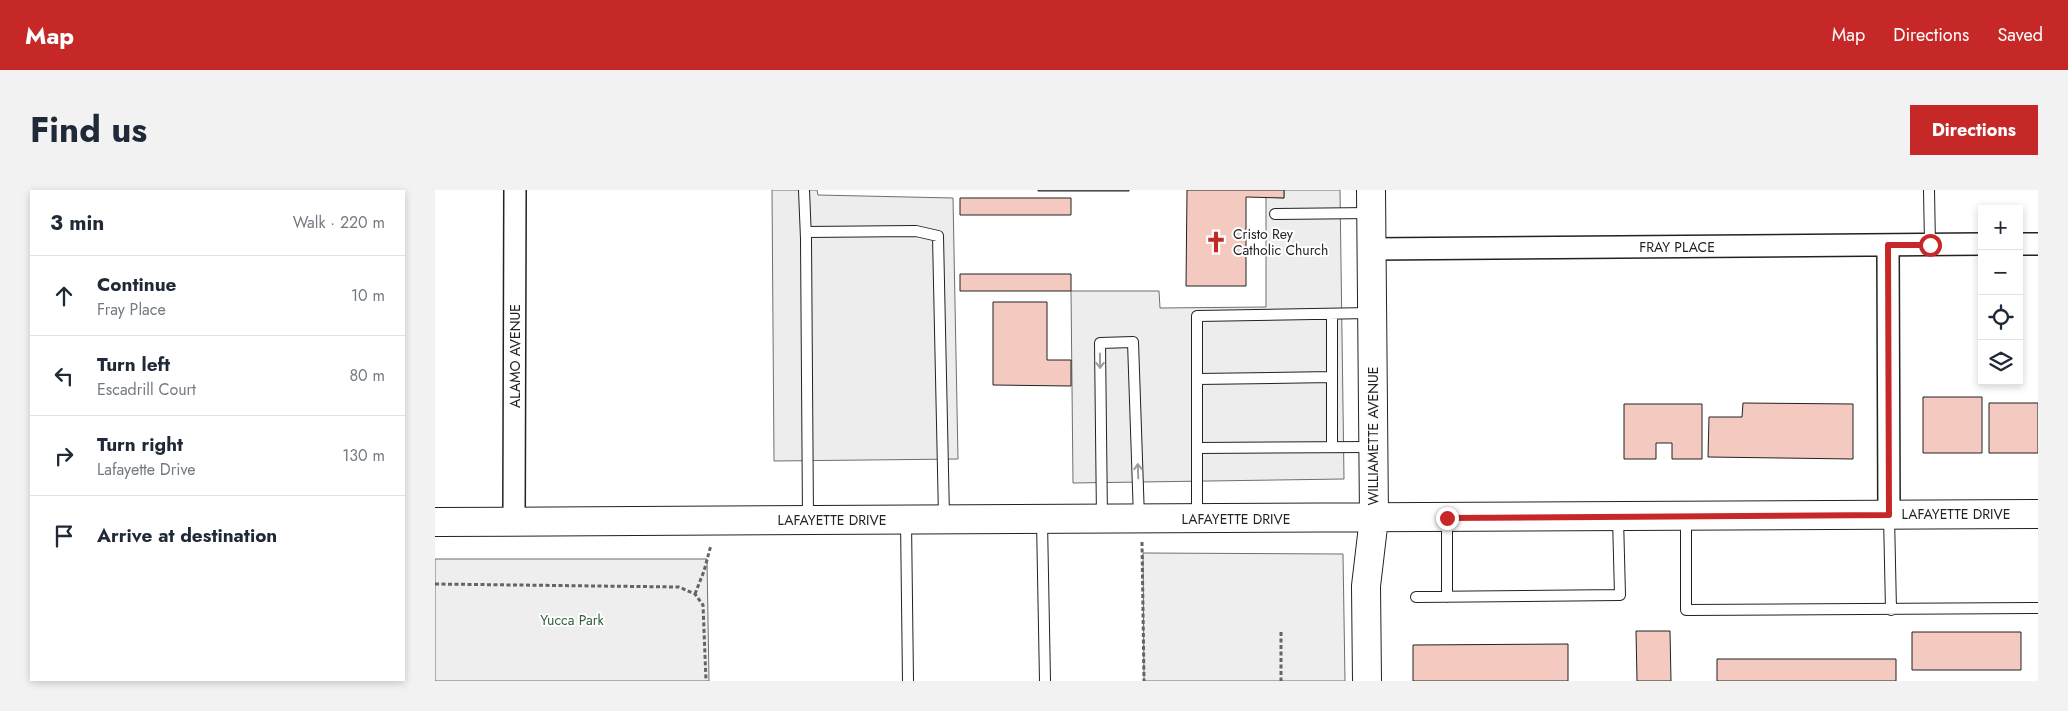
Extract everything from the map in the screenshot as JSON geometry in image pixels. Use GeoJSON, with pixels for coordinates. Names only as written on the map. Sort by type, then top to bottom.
{"type":"FeatureCollection","features":[{"type":"Feature","properties":{"kind":"street","name":"ALAMO AVENUE"},"geometry":{"type":"LineString","coordinates":[[514,522],[515,190]]}},
{"type":"Feature","properties":{"kind":"street","name":"WILLIAMETTE AVENUE"},"geometry":{"type":"LineString","coordinates":[[1367,681],[1366,586],[1374,518],[1372,201]]}},
{"type":"Feature","properties":{"kind":"street","name":"FRAY PLACE"},"geometry":{"type":"LineString","coordinates":[[1372,250],[1978,244]]}},
{"type":"Feature","properties":{"kind":"street"},"geometry":{"type":"LineString","coordinates":[[2023,244],[2038,244]]}},
{"type":"Feature","properties":{"kind":"street"},"geometry":{"type":"LineString","coordinates":[[1888,245],[1889,515]]}},
{"type":"Feature","properties":{"kind":"street","name":"LAFAYETTE DRIVE"},"geometry":{"type":"LineString","coordinates":[[435,522],[2038,514]]}},
{"type":"Feature","properties":{"kind":"lane"},"geometry":{"type":"LineString","coordinates":[[804,190],[808,520]]}},
{"type":"Feature","properties":{"kind":"lane"},"geometry":{"type":"LineString","coordinates":[[1929,190],[1930,245]]}},
{"type":"Feature","properties":{"kind":"lane"},"geometry":{"type":"LineString","coordinates":[[1275,214],[1372,201]]}},
{"type":"Feature","properties":{"kind":"lane"},"geometry":{"type":"LineString","coordinates":[[806,232],[916,231],[938,236],[943,520]]}},
{"type":"Feature","properties":{"kind":"lane"},"geometry":{"type":"LineString","coordinates":[[1197,519],[1197,316],[1373,313]]}},
{"type":"Feature","properties":{"kind":"lane"},"geometry":{"type":"LineString","coordinates":[[1332,314],[1332,447]]}},
{"type":"Feature","properties":{"kind":"lane"},"geometry":{"type":"LineString","coordinates":[[1102,519],[1100,343],[1133,342],[1139,519]]}},
{"type":"Feature","properties":{"kind":"lane"},"geometry":{"type":"LineString","coordinates":[[1197,379],[1332,377]]}},
{"type":"Feature","properties":{"kind":"lane"},"geometry":{"type":"LineString","coordinates":[[1197,448],[1374,447]]}},
{"type":"Feature","properties":{"kind":"lane"},"geometry":{"type":"LineString","coordinates":[[1889,515],[1891,610]]}},
{"type":"Feature","properties":{"kind":"lane"},"geometry":{"type":"LineString","coordinates":[[1416,597],[1620,595],[1618,516]]}},
{"type":"Feature","properties":{"kind":"lane"},"geometry":{"type":"LineString","coordinates":[[1686,516],[1686,610],[2038,608]]}},
{"type":"Feature","properties":{"kind":"lane"},"geometry":{"type":"LineString","coordinates":[[1447,518],[1447,597]]}},
{"type":"Feature","properties":{"kind":"lane"},"geometry":{"type":"LineString","coordinates":[[906,520],[908,681]]}},
{"type":"Feature","properties":{"kind":"lane"},"geometry":{"type":"LineString","coordinates":[[1042,520],[1045,681]]}},
{"type":"Feature","properties":{"kind":"path"},"geometry":{"type":"LineString","coordinates":[[1139,519],[1143,553],[1144,681]]}},
{"type":"Feature","properties":{"kind":"path"},"geometry":{"type":"LineString","coordinates":[[695,594],[704,571],[717,520]]}},
{"type":"Feature","properties":{"kind":"path"},"geometry":{"type":"LineString","coordinates":[[435,584],[679,587],[695,594],[703,605],[705,681]]}},
{"type":"Feature","properties":{"kind":"path"},"geometry":{"type":"LineString","coordinates":[[1281,632],[1281,681]]}},
{"type":"Feature","properties":{"kind":"green space"},"geometry":{"type":"Polygon","coordinates":[[[1143,553],[1343,554],[1345,681],[1144,681],[1143,553]]]}},
{"type":"Feature","properties":{"kind":"green space","name":"Yucca Park"},"geometry":{"type":"Polygon","coordinates":[[[435,559],[707,559],[709,681],[435,681],[435,559]]]}},
{"type":"Feature","properties":{"kind":"shaded area"},"geometry":{"type":"Polygon","coordinates":[[[772,190],[817,190],[818,195],[953,198],[958,459],[774,461],[772,190]]]}},
{"type":"Feature","properties":{"kind":"shaded area"},"geometry":{"type":"Polygon","coordinates":[[[1284,190],[1340,190],[1344,479],[1073,483],[1071,291],[1159,291],[1160,308],[1266,307],[1266,197],[1284,198],[1284,190]]]}},
{"type":"Feature","properties":{"kind":"building"},"geometry":{"type":"Polygon","coordinates":[[[1129,190],[1129,191],[1038,191],[1129,190]]]}},
{"type":"Feature","properties":{"kind":"building","name":"Cristo Rey Catholic Church"},"geometry":{"type":"Polygon","coordinates":[[[1187,190],[1284,190],[1284,198],[1246,197],[1246,286],[1186,286],[1187,190]]]}},
{"type":"Feature","properties":{"kind":"building"},"geometry":{"type":"Polygon","coordinates":[[[960,198],[1071,198],[1071,215],[960,215],[960,198]]]}},
{"type":"Feature","properties":{"kind":"building"},"geometry":{"type":"Polygon","coordinates":[[[960,274],[1071,274],[1071,291],[960,291],[960,274]]]}},
{"type":"Feature","properties":{"kind":"building"},"geometry":{"type":"Polygon","coordinates":[[[993,302],[1047,302],[1047,360],[1071,360],[1071,386],[993,385],[993,302]]]}},
{"type":"Feature","properties":{"kind":"building"},"geometry":{"type":"Polygon","coordinates":[[[1923,397],[1982,397],[1982,453],[1923,453],[1923,397]]]}},
{"type":"Feature","properties":{"kind":"building"},"geometry":{"type":"Polygon","coordinates":[[[1743,403],[1853,404],[1853,459],[1708,457],[1709,417],[1742,417],[1743,403]]]}},
{"type":"Feature","properties":{"kind":"building"},"geometry":{"type":"Polygon","coordinates":[[[1989,403],[2038,403],[2038,453],[1989,453],[1989,403]]]}},
{"type":"Feature","properties":{"kind":"building"},"geometry":{"type":"Polygon","coordinates":[[[1624,404],[1702,404],[1702,459],[1672,459],[1672,443],[1656,443],[1656,459],[1624,459],[1624,404]]]}},
{"type":"Feature","properties":{"kind":"building"},"geometry":{"type":"Polygon","coordinates":[[[1636,631],[1670,631],[1671,681],[1637,681],[1636,631]]]}},
{"type":"Feature","properties":{"kind":"building"},"geometry":{"type":"Polygon","coordinates":[[[1912,632],[2021,632],[2021,670],[1912,670],[1912,632]]]}},
{"type":"Feature","properties":{"kind":"building"},"geometry":{"type":"Polygon","coordinates":[[[1568,644],[1568,681],[1413,681],[1413,645],[1568,644]]]}},
{"type":"Feature","properties":{"kind":"building"},"geometry":{"type":"Polygon","coordinates":[[[1717,659],[1896,659],[1896,681],[1717,681],[1717,659]]]}},
{"type":"Feature","properties":{"kind":"place","name":"Cristo Rey Catholic Church"},"geometry":{"type":"Point","coordinates":[1216,242]}},
{"type":"Feature","properties":{"kind":"route"},"geometry":{"type":"LineString","coordinates":[[1447,518],[1889,515],[1888,245],[1930,245]]}}]}
